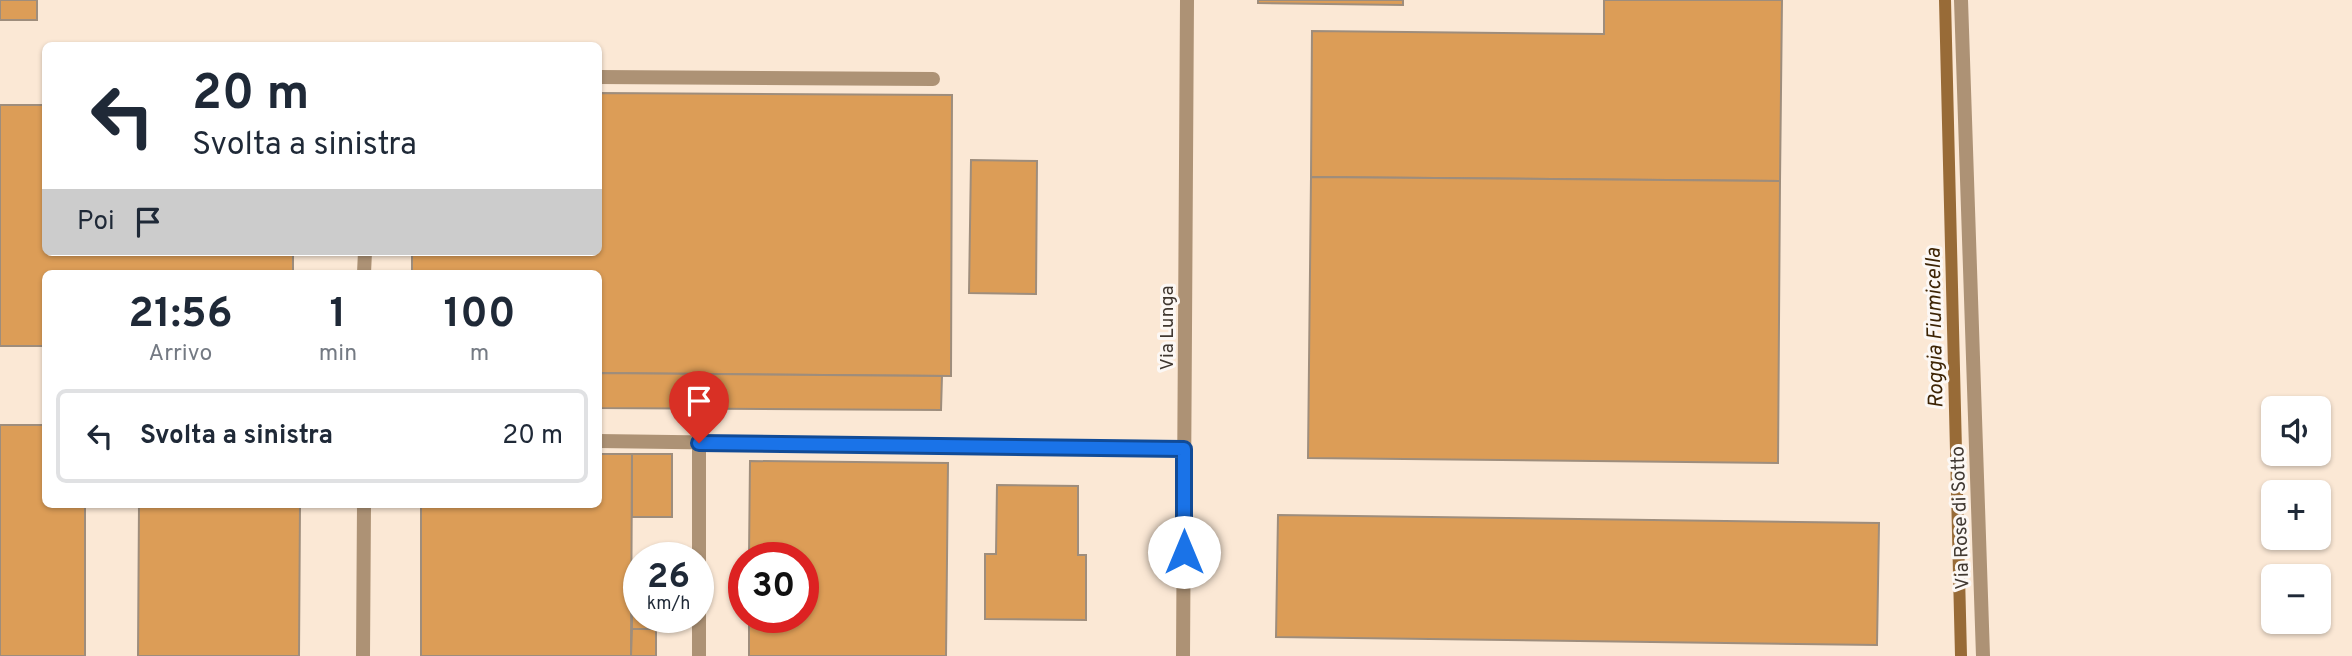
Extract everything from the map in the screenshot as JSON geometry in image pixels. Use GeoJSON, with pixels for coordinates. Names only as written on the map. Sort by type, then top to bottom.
{"type":"FeatureCollection","features":[{"type":"Feature","properties":{"kind":"street","name":"Via Lunga"},"geometry":{"type":"LineString","coordinates":[[1183,656],[1187,0]]}},
{"type":"Feature","properties":{"kind":"street","name":"Via Rose di Sotto"},"geometry":{"type":"LineString","coordinates":[[1961,0],[1983,656]]}},
{"type":"Feature","properties":{"kind":"street"},"geometry":{"type":"LineString","coordinates":[[602,77],[933,79]]}},
{"type":"Feature","properties":{"kind":"street"},"geometry":{"type":"LineString","coordinates":[[602,441],[1184,449]]}},
{"type":"Feature","properties":{"kind":"street"},"geometry":{"type":"LineString","coordinates":[[699,443],[699,656]]}},
{"type":"Feature","properties":{"kind":"street"},"geometry":{"type":"LineString","coordinates":[[363,656],[364,508]]}},
{"type":"Feature","properties":{"kind":"building"},"geometry":{"type":"Polygon","coordinates":[[[0,0],[37,0],[37,20],[0,20],[0,0]]]}},
{"type":"Feature","properties":{"kind":"building"},"geometry":{"type":"Polygon","coordinates":[[[1258,0],[1403,0],[1403,5],[1258,3],[1258,0]]]}},
{"type":"Feature","properties":{"kind":"building"},"geometry":{"type":"Polygon","coordinates":[[[1604,0],[1782,0],[1780,181],[1311,177],[1312,31],[1604,34],[1604,0]]]}},
{"type":"Feature","properties":{"kind":"building"},"geometry":{"type":"Polygon","coordinates":[[[602,93],[952,95],[951,376],[602,373],[602,270],[412,270],[412,256],[602,256],[602,93]]]}},
{"type":"Feature","properties":{"kind":"building"},"geometry":{"type":"Polygon","coordinates":[[[0,105],[42,105],[42,256],[293,256],[293,270],[42,270],[42,346],[0,346],[0,105]]]}},
{"type":"Feature","properties":{"kind":"building"},"geometry":{"type":"Polygon","coordinates":[[[971,160],[1037,161],[1036,294],[969,293],[971,160]]]}},
{"type":"Feature","properties":{"kind":"building"},"geometry":{"type":"Polygon","coordinates":[[[1311,177],[1780,181],[1778,463],[1308,458],[1311,177]]]}},
{"type":"Feature","properties":{"kind":"building"},"geometry":{"type":"Polygon","coordinates":[[[602,373],[942,376],[941,410],[602,408],[602,373]]]}},
{"type":"Feature","properties":{"kind":"building"},"geometry":{"type":"Polygon","coordinates":[[[0,425],[42,425],[42,508],[85,508],[85,656],[0,656],[0,425]]]}},
{"type":"Feature","properties":{"kind":"building"},"geometry":{"type":"Polygon","coordinates":[[[602,454],[632,454],[632,542],[623,542],[623,633],[631,633],[631,656],[421,656],[421,508],[602,508],[602,454]]]}},
{"type":"Feature","properties":{"kind":"building"},"geometry":{"type":"Polygon","coordinates":[[[632,454],[672,454],[672,517],[632,517],[632,454]]]}},
{"type":"Feature","properties":{"kind":"building"},"geometry":{"type":"Polygon","coordinates":[[[750,461],[948,463],[946,656],[749,656],[749,633],[819,633],[819,542],[749,542],[750,461]]]}},
{"type":"Feature","properties":{"kind":"building"},"geometry":{"type":"Polygon","coordinates":[[[997,485],[1078,486],[1078,555],[1086,555],[1086,620],[985,619],[985,554],[996,554],[997,485]]]}},
{"type":"Feature","properties":{"kind":"building"},"geometry":{"type":"Polygon","coordinates":[[[139,508],[300,508],[299,656],[138,656],[139,508]]]}},
{"type":"Feature","properties":{"kind":"building"},"geometry":{"type":"Polygon","coordinates":[[[1278,515],[1879,523],[1877,645],[1276,637],[1278,515]]]}},
{"type":"Feature","properties":{"kind":"building"},"geometry":{"type":"Polygon","coordinates":[[[632,633],[656,633],[656,656],[631,656],[632,633]]]}},
{"type":"Feature","properties":{"kind":"waterway","name":"Roggia Fiumicella"},"geometry":{"type":"LineString","coordinates":[[1945,0],[1961,656]]}},
{"type":"Feature","properties":{"kind":"route"},"geometry":{"type":"LineString","coordinates":[[699,443],[1184,449],[1184,552]]}}]}
